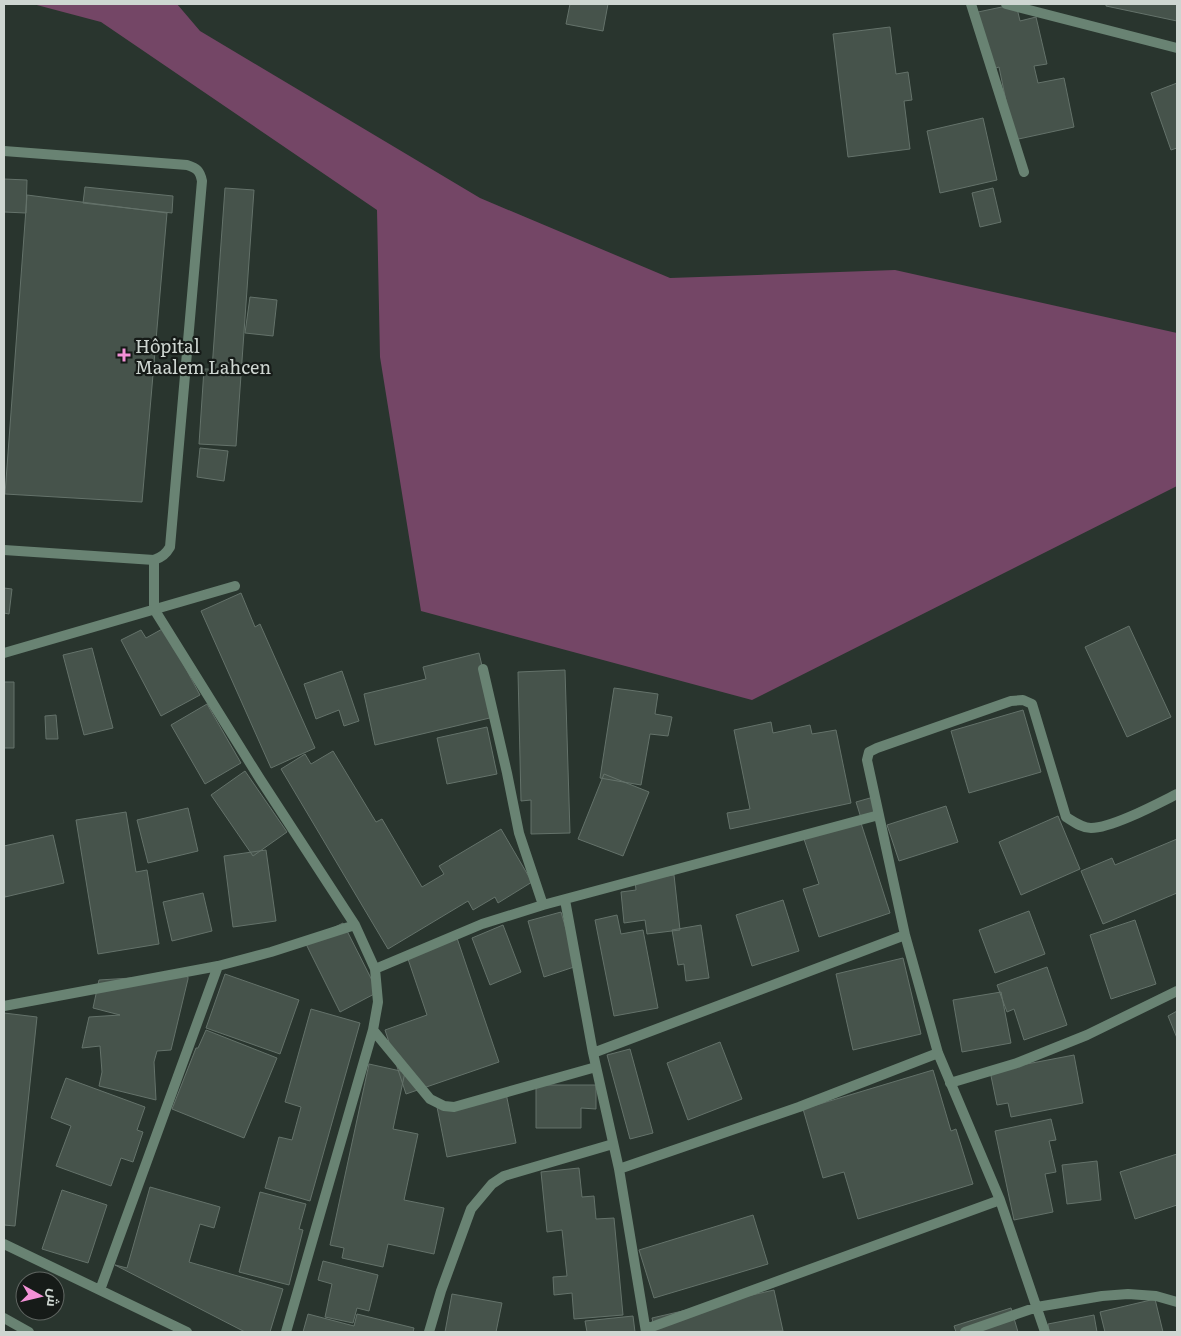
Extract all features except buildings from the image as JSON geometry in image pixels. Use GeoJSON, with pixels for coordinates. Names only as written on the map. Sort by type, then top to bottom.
{"type":"FeatureCollection","features":[{"type":"Feature","properties":{"kind":"street"},"geometry":{"type":"LineString","coordinates":[[971,4],[1024,172]]}},
{"type":"Feature","properties":{"kind":"street"},"geometry":{"type":"LineString","coordinates":[[1006,4],[1177,48]]}},
{"type":"Feature","properties":{"kind":"street"},"geometry":{"type":"LineString","coordinates":[[4,151],[187,165],[196,168],[201,175],[202,181],[170,547],[161,557],[154,560],[4,550]]}},
{"type":"Feature","properties":{"kind":"street"},"geometry":{"type":"LineString","coordinates":[[154,560],[154,609],[260,779],[355,925],[375,968],[378,1002],[373,1030],[286,1332]]}},
{"type":"Feature","properties":{"kind":"street"},"geometry":{"type":"LineString","coordinates":[[4,653],[235,586]]}},
{"type":"Feature","properties":{"kind":"street"},"geometry":{"type":"LineString","coordinates":[[483,669],[519,833],[543,906]]}},
{"type":"Feature","properties":{"kind":"street"},"geometry":{"type":"LineString","coordinates":[[1045,1332],[1000,1200],[938,1053],[905,935],[867,760],[870,752],[877,748],[1012,701],[1023,700],[1032,704],[1066,817],[1078,825],[1091,828],[1117,821],[1177,794]]}},
{"type":"Feature","properties":{"kind":"street"},"geometry":{"type":"LineString","coordinates":[[375,968],[482,924],[879,816]]}},
{"type":"Feature","properties":{"kind":"street"},"geometry":{"type":"LineString","coordinates":[[565,900],[593,1053],[619,1169],[646,1330],[1000,1200]]}},
{"type":"Feature","properties":{"kind":"street"},"geometry":{"type":"LineString","coordinates":[[4,1006],[218,966],[271,952],[355,925]]}},
{"type":"Feature","properties":{"kind":"street"},"geometry":{"type":"LineString","coordinates":[[593,1053],[905,935]]}},
{"type":"Feature","properties":{"kind":"street"},"geometry":{"type":"LineString","coordinates":[[100,1290],[218,966]]}},
{"type":"Feature","properties":{"kind":"street"},"geometry":{"type":"LineString","coordinates":[[950,1083],[1017,1063],[1087,1036],[1177,991]]}},
{"type":"Feature","properties":{"kind":"street"},"geometry":{"type":"LineString","coordinates":[[373,1030],[430,1099],[444,1106],[454,1108],[596,1067]]}},
{"type":"Feature","properties":{"kind":"street"},"geometry":{"type":"LineString","coordinates":[[619,1169],[799,1107],[938,1053]]}},
{"type":"Feature","properties":{"kind":"street"},"geometry":{"type":"LineString","coordinates":[[429,1332],[441,1292],[471,1209],[492,1184],[504,1176],[613,1144]]}},
{"type":"Feature","properties":{"kind":"street"},"geometry":{"type":"LineString","coordinates":[[4,1244],[187,1332]]}},
{"type":"Feature","properties":{"kind":"street"},"geometry":{"type":"LineString","coordinates":[[965,1332],[1037,1307],[1102,1296],[1128,1294],[1156,1296],[1177,1302]]}},
{"type":"Feature","properties":{"kind":"street"},"geometry":{"type":"LineString","coordinates":[[4,1318],[29,1332]]}},
{"type":"Feature","properties":{"kind":"shaded area"},"geometry":{"type":"Polygon","coordinates":[[[33,4],[177,4],[200,31],[480,198],[670,278],[895,270],[1177,333],[1177,486],[752,700],[421,611],[380,357],[377,210],[101,22],[33,4]]]}},
{"type":"Feature","properties":{"kind":"place","name":"Hôpital Maalem Lahcen"},"geometry":{"type":"Point","coordinates":[124,355]}}]}
